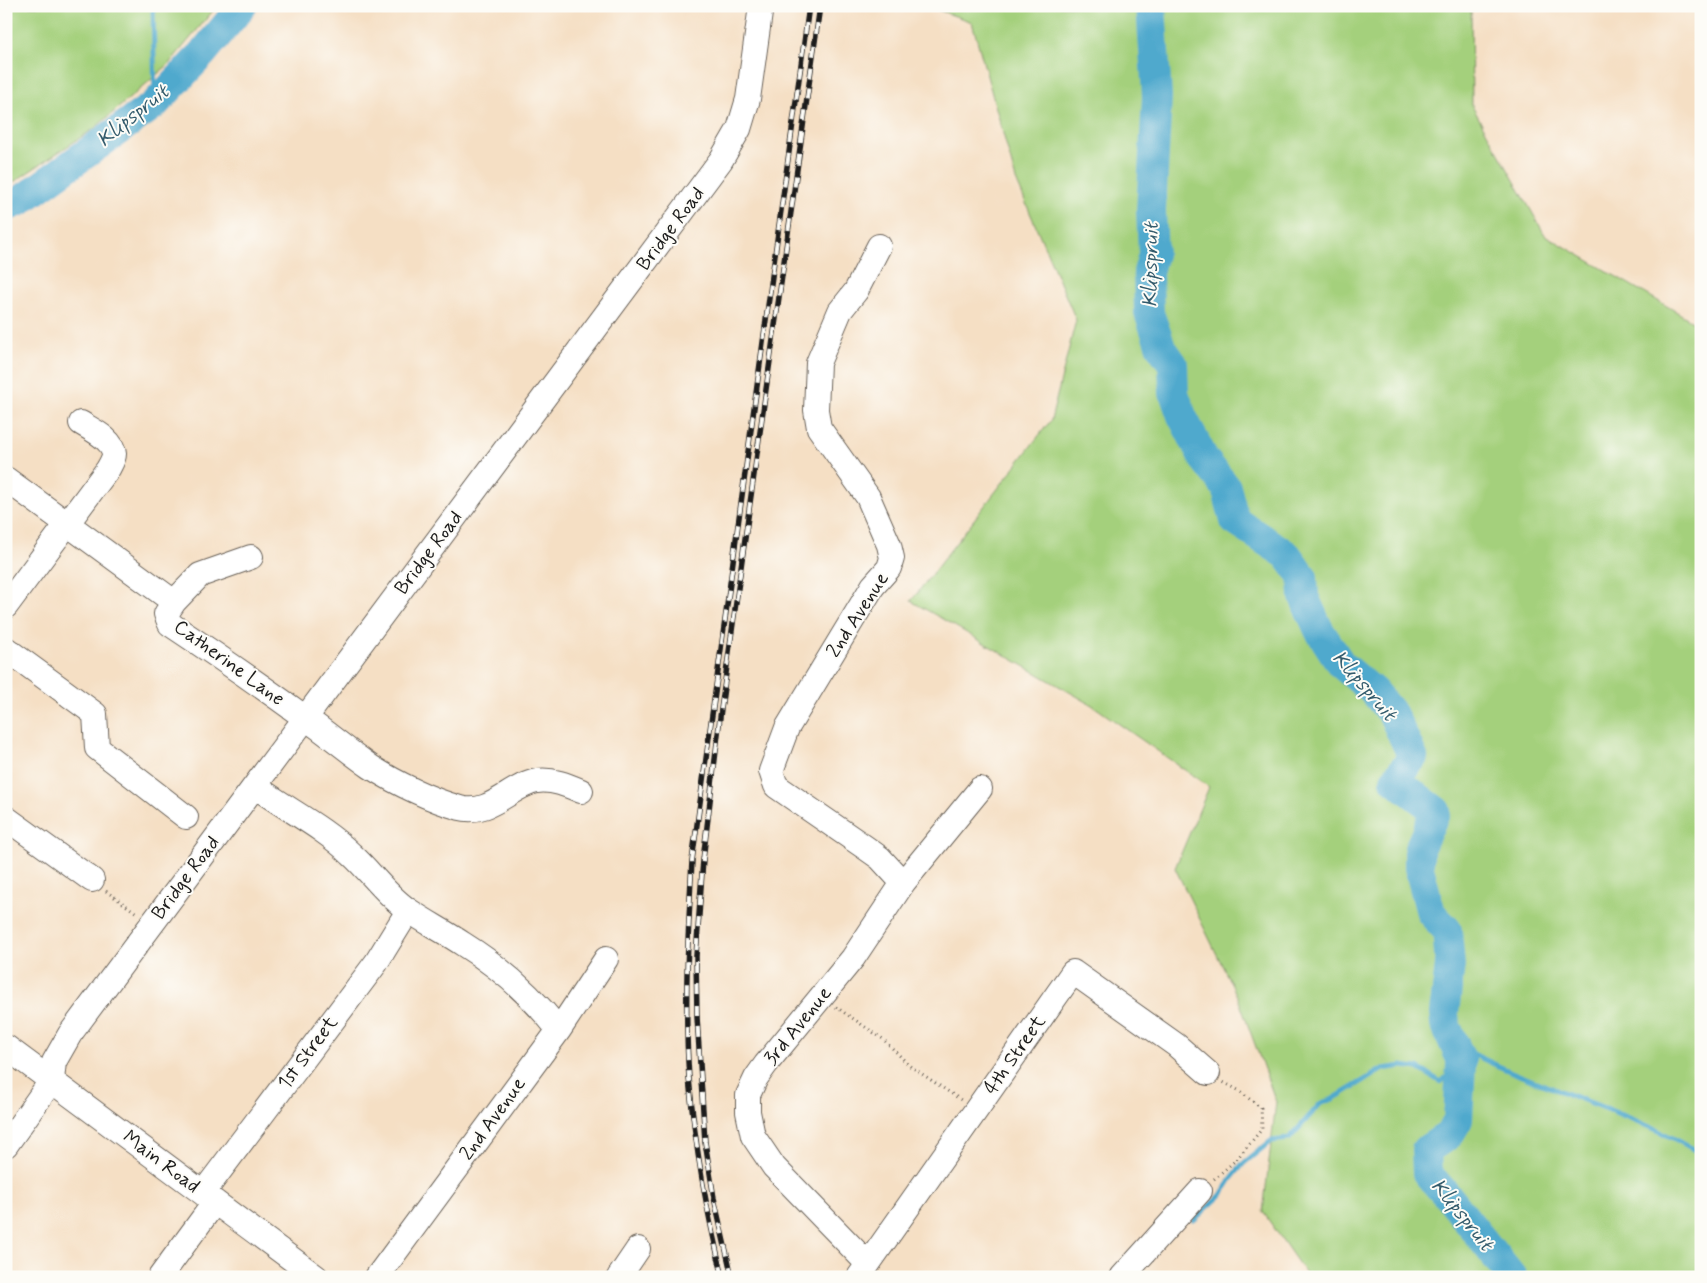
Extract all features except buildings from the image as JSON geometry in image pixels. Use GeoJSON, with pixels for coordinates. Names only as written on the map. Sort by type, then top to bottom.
{"type":"FeatureCollection","features":[{"type":"Feature","properties":{"kind":"street","name":"Bridge Road"},"geometry":{"type":"LineString","coordinates":[[52,1080],[54,1062],[70,1034],[721,160],[739,129],[748,99],[762,6]]}},
{"type":"Feature","properties":{"kind":"street","name":"2nd Avenue"},"geometry":{"type":"LineString","coordinates":[[879,246],[856,291],[840,311],[818,363],[816,410],[819,428],[868,497],[889,544],[892,558],[889,568],[873,586],[787,728],[771,771],[776,786],[880,858],[903,883]]}},
{"type":"Feature","properties":{"kind":"street"},"geometry":{"type":"LineString","coordinates":[[6,606],[108,469],[114,454],[112,446],[107,440],[81,423]]}},
{"type":"Feature","properties":{"kind":"street","name":"Catherine Lane"},"geometry":{"type":"LineString","coordinates":[[6,479],[174,602]]}},
{"type":"Feature","properties":{"kind":"street","name":"Catherine Lane"},"geometry":{"type":"LineString","coordinates":[[251,557],[200,576],[174,602],[166,614],[170,624],[306,718]]}},
{"type":"Feature","properties":{"kind":"street"},"geometry":{"type":"LineString","coordinates":[[6,649],[95,714],[97,748],[186,817]]}},
{"type":"Feature","properties":{"kind":"street"},"geometry":{"type":"LineString","coordinates":[[306,718],[370,766],[388,777],[460,808],[479,809],[537,781],[562,783],[581,791]]}},
{"type":"Feature","properties":{"kind":"street"},"geometry":{"type":"LineString","coordinates":[[255,786],[327,833],[351,854],[408,911],[496,966],[529,995],[558,1030]]}},
{"type":"Feature","properties":{"kind":"street","name":"3rd Avenue"},"geometry":{"type":"LineString","coordinates":[[864,1271],[774,1167],[754,1136],[748,1112],[748,1095],[756,1078],[853,958],[903,883],[980,789]]}},
{"type":"Feature","properties":{"kind":"street"},"geometry":{"type":"LineString","coordinates":[[6,818],[92,880]]}},
{"type":"Feature","properties":{"kind":"street","name":"1st Street"},"geometry":{"type":"LineString","coordinates":[[160,1277],[209,1197],[376,963],[408,911]]}},
{"type":"Feature","properties":{"kind":"street","name":"2nd Avenue"},"geometry":{"type":"LineString","coordinates":[[377,1277],[558,1030],[606,959]]}},
{"type":"Feature","properties":{"kind":"street","name":"4th Street"},"geometry":{"type":"LineString","coordinates":[[864,1271],[1073,972],[1176,1045],[1208,1073]]}},
{"type":"Feature","properties":{"kind":"street","name":"Main Road"},"geometry":{"type":"LineString","coordinates":[[6,1047],[316,1277]]}},
{"type":"Feature","properties":{"kind":"street"},"geometry":{"type":"LineString","coordinates":[[6,1145],[52,1080]]}},
{"type":"Feature","properties":{"kind":"street"},"geometry":{"type":"LineString","coordinates":[[1122,1277],[1200,1191]]}},
{"type":"Feature","properties":{"kind":"street"},"geometry":{"type":"LineString","coordinates":[[619,1277],[638,1249]]}},
{"type":"Feature","properties":{"kind":"path"},"geometry":{"type":"LineString","coordinates":[[92,880],[152,924]]}},
{"type":"Feature","properties":{"kind":"path"},"geometry":{"type":"LineString","coordinates":[[821,997],[883,1039],[910,1066],[976,1110]]}},
{"type":"Feature","properties":{"kind":"path"},"geometry":{"type":"LineString","coordinates":[[1200,1191],[1236,1160],[1262,1129],[1260,1108],[1238,1090],[1208,1073]]}},
{"type":"Feature","properties":{"kind":"green space"},"geometry":{"type":"Polygon","coordinates":[[[6,6],[217,6],[168,65],[95,128],[6,187],[6,6]]]}},
{"type":"Feature","properties":{"kind":"green space"},"geometry":{"type":"Polygon","coordinates":[[[927,6],[1471,6],[1472,106],[1545,235],[1701,326],[1701,1277],[1308,1277],[1263,1212],[1276,1102],[1238,998],[1175,868],[1209,787],[1092,705],[911,601],[1051,420],[1076,320],[1016,180],[972,22],[927,6]]]}},
{"type":"Feature","properties":{"kind":"waterway"},"geometry":{"type":"LineString","coordinates":[[153,6],[155,104]]}},
{"type":"Feature","properties":{"kind":"waterway","name":"Klipspruit"},"geometry":{"type":"LineString","coordinates":[[6,207],[20,201],[155,104],[203,53],[242,6]]}},
{"type":"Feature","properties":{"kind":"waterway","name":"Klipspruit"},"geometry":{"type":"LineString","coordinates":[[1151,6],[1157,96],[1151,211],[1153,254],[1148,272],[1149,313],[1161,347],[1173,364],[1174,393],[1182,416],[1204,459],[1226,487],[1235,521],[1287,555],[1303,577],[1304,597],[1319,630],[1341,664],[1374,692],[1393,715],[1413,757],[1395,780],[1436,811],[1419,849],[1419,868],[1431,913],[1447,930],[1450,965],[1444,1013],[1445,1024],[1461,1059],[1461,1064],[1458,1120],[1449,1135],[1426,1150],[1427,1173],[1512,1277]]}},
{"type":"Feature","properties":{"kind":"waterway"},"geometry":{"type":"LineString","coordinates":[[1453,1043],[1514,1073],[1641,1123],[1701,1154]]}},
{"type":"Feature","properties":{"kind":"waterway"},"geometry":{"type":"LineString","coordinates":[[1194,1220],[1221,1195],[1244,1163],[1271,1141],[1289,1139],[1321,1103],[1333,1099],[1383,1069],[1402,1066],[1418,1068],[1441,1082],[1461,1064]]}},
{"type":"Feature","properties":{"kind":"railway"},"geometry":{"type":"LineString","coordinates":[[723,1277],[702,1178],[689,1078],[687,997],[692,861],[809,6]]}},
{"type":"Feature","properties":{"kind":"railway"},"geometry":{"type":"LineString","coordinates":[[732,1277],[714,1198],[705,1142],[697,1017],[696,956],[703,860],[721,709],[820,6]]}}]}
